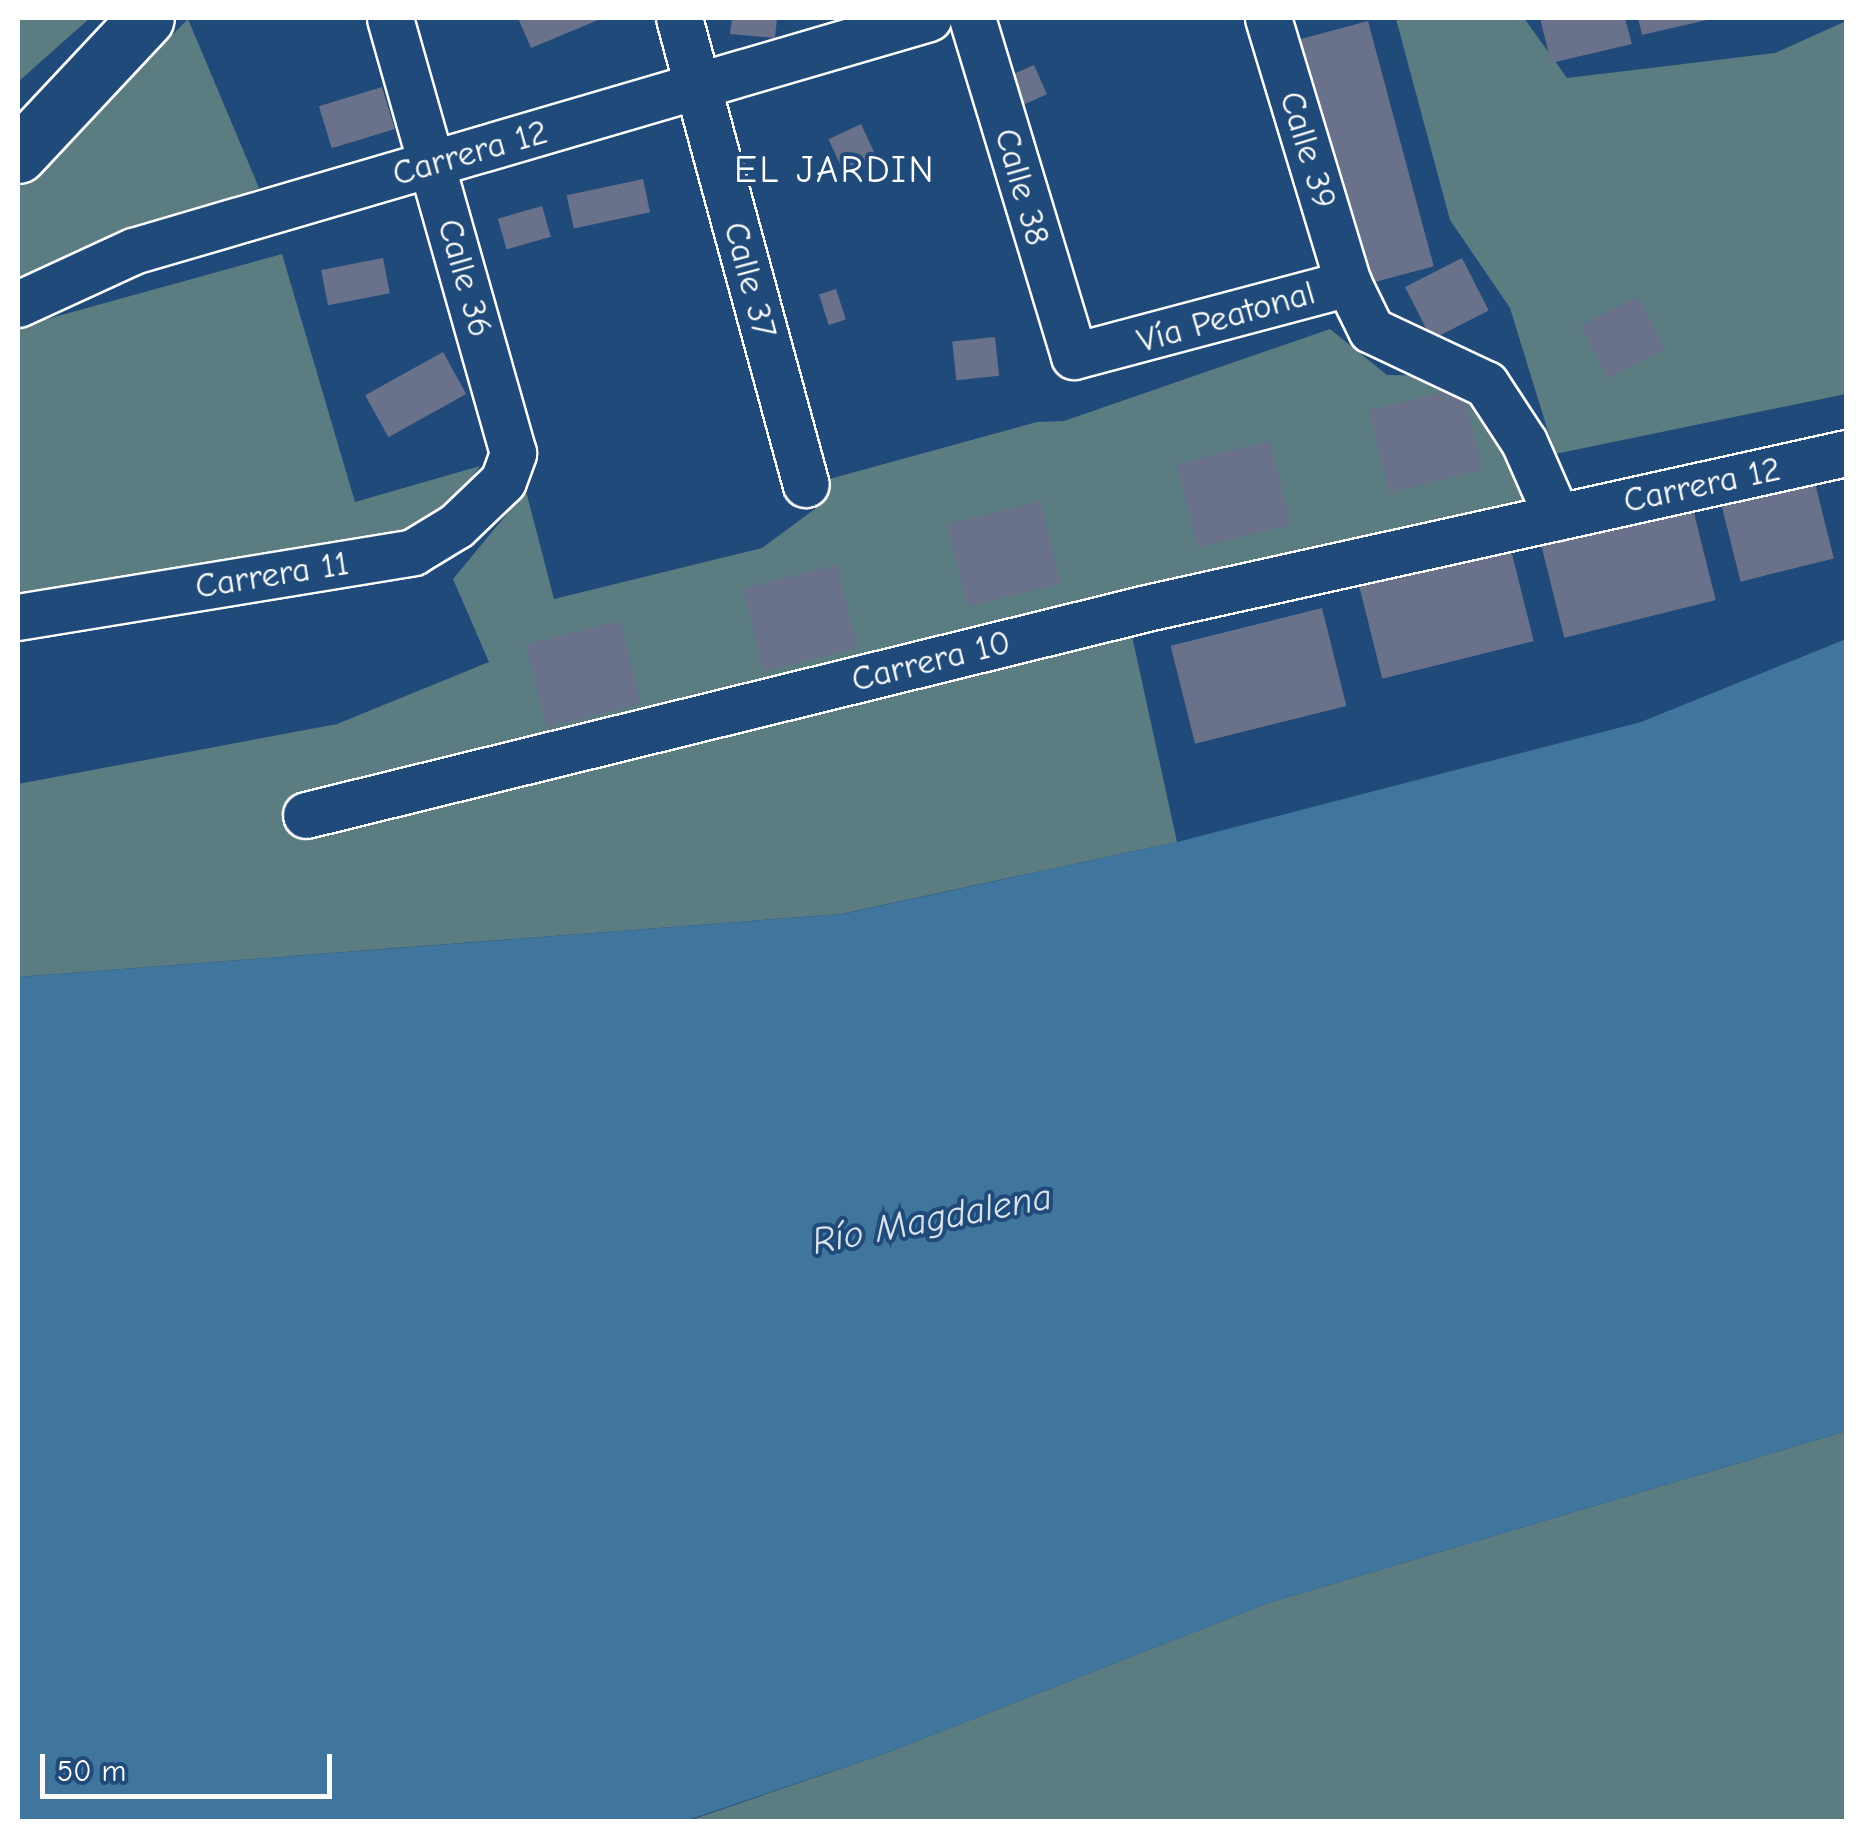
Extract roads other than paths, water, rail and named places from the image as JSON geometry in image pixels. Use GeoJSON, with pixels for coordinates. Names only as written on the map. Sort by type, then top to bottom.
{"type":"FeatureCollection","features":[{"type":"Feature","properties":{"kind":"street"},"geometry":{"type":"LineString","coordinates":[[18,155],[146,18]]}},
{"type":"Feature","properties":{"kind":"street","name":"Calle 36"},"geometry":{"type":"LineString","coordinates":[[390,18],[513,454],[504,481]]}},
{"type":"Feature","properties":{"kind":"street","name":"Calle 37"},"geometry":{"type":"LineString","coordinates":[[679,18],[806,484]]}},
{"type":"Feature","properties":{"kind":"street","name":"Carrera 12"},"geometry":{"type":"LineString","coordinates":[[18,304],[132,251],[928,18]]}},
{"type":"Feature","properties":{"kind":"street","name":"Calle 38"},"geometry":{"type":"LineString","coordinates":[[972,18],[1074,356]]}},
{"type":"Feature","properties":{"kind":"street","name":"Calle 39"},"geometry":{"type":"LineString","coordinates":[[1268,18],[1348,283]]}},
{"type":"Feature","properties":{"kind":"street","name":"Vía Peatonal"},"geometry":{"type":"LineString","coordinates":[[1074,356],[1348,283],[1371,330],[1486,384],[1524,442],[1557,517]]}},
{"type":"Feature","properties":{"kind":"street","name":"Carrera 12"},"geometry":{"type":"LineString","coordinates":[[1557,517],[1846,453]]}},
{"type":"Feature","properties":{"kind":"street","name":"Carrera 11"},"geometry":{"type":"LineString","coordinates":[[18,616],[412,552],[456,526],[504,481]]}},
{"type":"Feature","properties":{"kind":"street","name":"Carrera 10"},"geometry":{"type":"LineString","coordinates":[[306,816],[1151,607],[1557,517]]}},
{"type":"Feature","properties":{"kind":"water","name":"Río Magdalena"},"geometry":{"type":"Polygon","coordinates":[[[1846,639],[1846,1431],[1268,1603],[889,1752],[685,1821],[18,1821],[18,977],[842,914],[1177,842],[1641,722],[1846,639]]]}},
{"type":"Feature","properties":{"kind":"district","name":"EL JARDIN"},"geometry":{"type":"Point","coordinates":[835,171]}}]}
